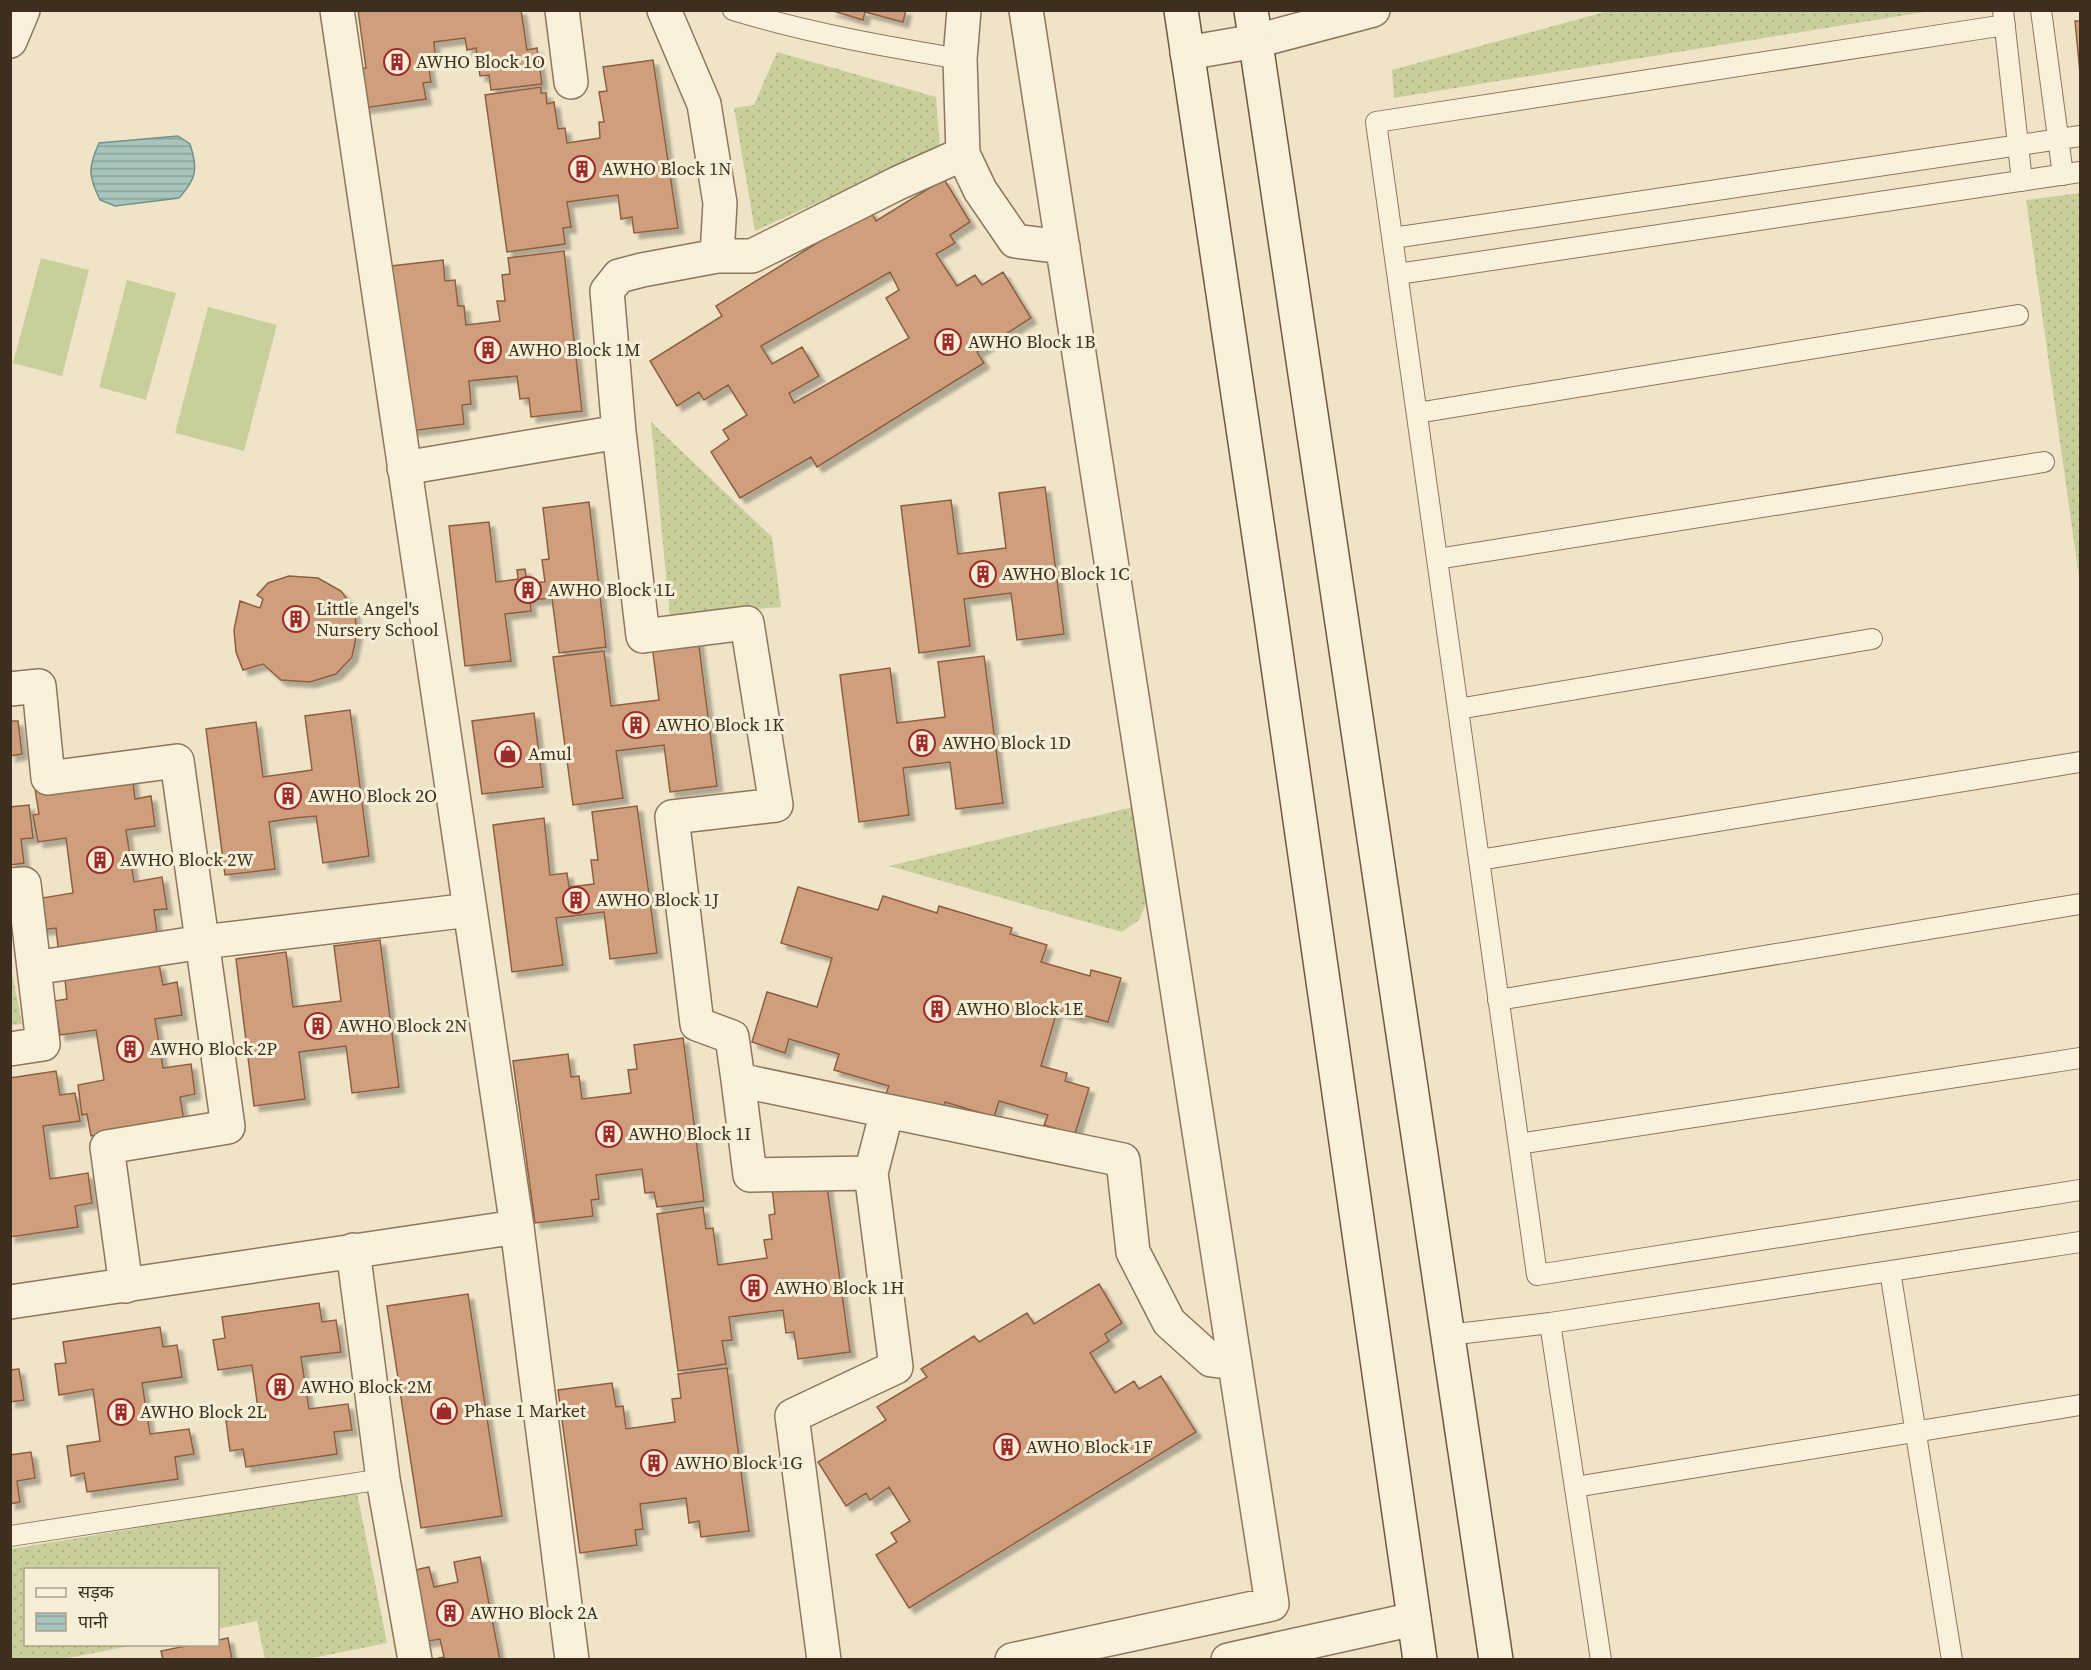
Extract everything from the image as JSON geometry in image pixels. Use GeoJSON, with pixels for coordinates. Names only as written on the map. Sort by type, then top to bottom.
{"type":"FeatureCollection","features":[{"type":"Feature","properties":{"kind":"street"},"geometry":{"type":"LineString","coordinates":[[10,41],[23,10]]}},
{"type":"Feature","properties":{"kind":"street"},"geometry":{"type":"LineString","coordinates":[[337,10],[517,1227],[572,1659]]}},
{"type":"Feature","properties":{"kind":"street"},"geometry":{"type":"LineString","coordinates":[[562,10],[571,82]]}},
{"type":"Feature","properties":{"kind":"street"},"geometry":{"type":"LineString","coordinates":[[664,10],[704,104],[720,203],[717,256]]}},
{"type":"Feature","properties":{"kind":"street"},"geometry":{"type":"LineString","coordinates":[[964,10],[960,59],[963,154],[980,190],[1015,241],[1063,247]]}},
{"type":"Feature","properties":{"kind":"street"},"geometry":{"type":"LineString","coordinates":[[1012,1659],[1272,1604],[1026,10]]}},
{"type":"Feature","properties":{"kind":"street"},"geometry":{"type":"LineString","coordinates":[[1181,10],[1271,617],[1419,1659]]}},
{"type":"Feature","properties":{"kind":"street"},"geometry":{"type":"LineString","coordinates":[[1187,53],[1253,26],[1373,10]]}},
{"type":"Feature","properties":{"kind":"street"},"geometry":{"type":"LineString","coordinates":[[1253,26],[1496,1659]]}},
{"type":"Feature","properties":{"kind":"street"},"geometry":{"type":"LineString","coordinates":[[871,1173],[750,1175],[732,1037],[697,1024],[672,817],[776,804],[747,623],[643,636],[619,432],[607,291],[619,276],[642,270],[717,256],[752,256],[898,183],[963,154]]}},
{"type":"Feature","properties":{"kind":"street"},"geometry":{"type":"LineString","coordinates":[[404,468],[619,432]]}},
{"type":"Feature","properties":{"kind":"street"},"geometry":{"type":"LineString","coordinates":[[10,689],[39,686],[48,778],[177,761],[228,1128],[106,1147],[126,1286]]}},
{"type":"Feature","properties":{"kind":"street"},"geometry":{"type":"LineString","coordinates":[[10,885],[24,884],[43,1044],[10,1049]]}},
{"type":"Feature","properties":{"kind":"street"},"geometry":{"type":"LineString","coordinates":[[34,968],[202,942],[470,910]]}},
{"type":"Feature","properties":{"kind":"street"},"geometry":{"type":"LineString","coordinates":[[738,1080],[1123,1160],[1133,1252],[1169,1322],[1211,1360],[1235,1363]]}},
{"type":"Feature","properties":{"kind":"street"},"geometry":{"type":"LineString","coordinates":[[825,1659],[792,1416],[896,1367],[871,1173],[887,1111]]}},
{"type":"Feature","properties":{"kind":"street"},"geometry":{"type":"LineString","coordinates":[[10,1302],[517,1227]]}},
{"type":"Feature","properties":{"kind":"street"},"geometry":{"type":"LineString","coordinates":[[353,1250],[383,1479],[415,1659]]}},
{"type":"Feature","properties":{"kind":"street"},"geometry":{"type":"LineString","coordinates":[[1228,1659],[1414,1619]]}},
{"type":"Feature","properties":{"kind":"lane"},"geometry":{"type":"LineString","coordinates":[[733,10],[786,26],[862,43],[960,59]]}},
{"type":"Feature","properties":{"kind":"lane"},"geometry":{"type":"LineString","coordinates":[[1398,274],[2072,173],[2058,139],[2041,10]]}},
{"type":"Feature","properties":{"kind":"lane"},"geometry":{"type":"LineString","coordinates":[[2022,180],[2004,18],[1376,122],[1537,1275],[2080,1190]]}},
{"type":"Feature","properties":{"kind":"lane"},"geometry":{"type":"LineString","coordinates":[[1393,238],[2080,136]]}},
{"type":"Feature","properties":{"kind":"lane"},"geometry":{"type":"LineString","coordinates":[[1417,413],[2018,315]]}},
{"type":"Feature","properties":{"kind":"lane"},"geometry":{"type":"LineString","coordinates":[[1437,559],[2044,462]]}},
{"type":"Feature","properties":{"kind":"lane"},"geometry":{"type":"LineString","coordinates":[[1458,709],[1872,639]]}},
{"type":"Feature","properties":{"kind":"lane"},"geometry":{"type":"LineString","coordinates":[[1479,860],[2080,762]]}},
{"type":"Feature","properties":{"kind":"lane"},"geometry":{"type":"LineString","coordinates":[[1498,1000],[2080,904]]}},
{"type":"Feature","properties":{"kind":"lane"},"geometry":{"type":"LineString","coordinates":[[1519,1144],[2080,1058]]}},
{"type":"Feature","properties":{"kind":"lane"},"geometry":{"type":"LineString","coordinates":[[1448,1335],[1550,1323],[2080,1242]]}},
{"type":"Feature","properties":{"kind":"lane"},"geometry":{"type":"LineString","coordinates":[[1890,1271],[1952,1659]]}},
{"type":"Feature","properties":{"kind":"lane"},"geometry":{"type":"LineString","coordinates":[[1550,1323],[1601,1659]]}},
{"type":"Feature","properties":{"kind":"lane"},"geometry":{"type":"LineString","coordinates":[[1575,1487],[2080,1405]]}},
{"type":"Feature","properties":{"kind":"lane"},"geometry":{"type":"LineString","coordinates":[[10,1536],[383,1479]]}},
{"type":"Feature","properties":{"kind":"green space"},"geometry":{"type":"Polygon","coordinates":[[[1608,11],[1931,11],[1394,98],[1392,70],[1608,11]]]}},
{"type":"Feature","properties":{"kind":"green space"},"geometry":{"type":"Polygon","coordinates":[[[777,52],[936,97],[940,147],[755,231],[734,108],[754,105],[777,52]]]}},
{"type":"Feature","properties":{"kind":"green space"},"geometry":{"type":"Polygon","coordinates":[[[2080,193],[2080,584],[2026,200],[2080,193]]]}},
{"type":"Feature","properties":{"kind":"green space"},"geometry":{"type":"Polygon","coordinates":[[[41,258],[89,270],[62,376],[13,363],[41,258]]]}},
{"type":"Feature","properties":{"kind":"green space"},"geometry":{"type":"Polygon","coordinates":[[[127,280],[176,293],[146,400],[99,387],[127,280]]]}},
{"type":"Feature","properties":{"kind":"green space"},"geometry":{"type":"Polygon","coordinates":[[[208,307],[277,325],[244,451],[175,433],[208,307]]]}},
{"type":"Feature","properties":{"kind":"green space"},"geometry":{"type":"Polygon","coordinates":[[[651,422],[772,537],[781,607],[670,616],[651,422]]]}},
{"type":"Feature","properties":{"kind":"green space"},"geometry":{"type":"Polygon","coordinates":[[[1133,807],[1146,904],[1139,920],[1122,932],[889,866],[1133,807]]]}},
{"type":"Feature","properties":{"kind":"green space"},"geometry":{"type":"Polygon","coordinates":[[[10,962],[22,1024],[10,1025],[10,962]]]}},
{"type":"Feature","properties":{"kind":"green space"},"geometry":{"type":"Polygon","coordinates":[[[357,1492],[387,1643],[308,1659],[265,1659],[257,1621],[219,1629],[219,1568],[24,1568],[24,1646],[130,1646],[63,1659],[11,1660],[11,1549],[357,1492]]]}},
{"type":"Feature","properties":{"kind":"water"},"geometry":{"type":"Polygon","coordinates":[[[178,136],[190,144],[195,167],[189,185],[179,198],[115,206],[100,200],[91,172],[91,165],[99,143],[178,136]]]}},
{"type":"Feature","properties":{"kind":"building","name":"AWHO Block 1O"},"geometry":{"type":"Polygon","coordinates":[[[358,10],[521,10],[527,50],[537,48],[542,84],[491,90],[489,75],[480,76],[476,48],[467,50],[465,38],[434,42],[435,54],[427,55],[431,82],[423,83],[426,99],[364,108],[358,69],[366,68],[358,10]]]}},
{"type":"Feature","properties":{"kind":"building"},"geometry":{"type":"Polygon","coordinates":[[[830,10],[906,10],[903,22],[865,12],[863,20],[830,10]]]}},
{"type":"Feature","properties":{"kind":"building"},"geometry":{"type":"Polygon","coordinates":[[[2075,21],[2080,21],[2080,73],[2075,21]]]}},
{"type":"Feature","properties":{"kind":"building","name":"AWHO Block 1N"},"geometry":{"type":"Polygon","coordinates":[[[653,60],[678,228],[634,233],[632,217],[621,219],[618,195],[567,202],[571,227],[563,228],[565,244],[507,252],[485,95],[541,87],[541,93],[546,93],[547,104],[554,102],[558,129],[565,128],[567,143],[600,138],[599,122],[604,122],[599,92],[607,91],[603,67],[653,60]]]}},
{"type":"Feature","properties":{"kind":"building","name":"AWHO Block 1B"},"geometry":{"type":"Polygon","coordinates":[[[944,179],[970,222],[950,235],[955,243],[936,254],[957,286],[975,275],[982,285],[1003,272],[1031,318],[977,352],[984,363],[817,467],[811,457],[740,498],[711,452],[729,439],[723,430],[747,415],[728,385],[704,400],[699,392],[677,406],[650,361],[722,316],[716,306],[870,210],[876,221],[944,179]],[[890,272],[761,346],[772,364],[802,347],[819,376],[789,393],[794,403],[909,338],[886,298],[899,290],[890,272]]]}},
{"type":"Feature","properties":{"kind":"building","name":"AWHO Block 1M"},"geometry":{"type":"Polygon","coordinates":[[[564,251],[582,411],[531,417],[529,398],[520,399],[517,376],[469,381],[471,404],[462,405],[464,424],[410,431],[391,266],[443,260],[445,281],[455,280],[458,306],[464,306],[466,325],[500,321],[497,301],[505,301],[502,275],[510,274],[508,258],[564,251]]]}},
{"type":"Feature","properties":{"kind":"building","name":"AWHO Block 1C"},"geometry":{"type":"Polygon","coordinates":[[[1045,487],[1064,634],[1017,640],[1011,593],[964,599],[970,646],[919,653],[901,506],[951,500],[958,554],[1006,548],[999,493],[1045,487]]]}},
{"type":"Feature","properties":{"kind":"building","name":"AWHO Block 1L"},"geometry":{"type":"Polygon","coordinates":[[[589,502],[606,647],[559,653],[552,598],[530,600],[531,611],[505,614],[511,661],[465,666],[449,526],[489,522],[496,582],[518,579],[517,570],[525,569],[527,583],[545,582],[542,560],[549,559],[543,508],[589,502]]]}},
{"type":"Feature","properties":{"kind":"building","name":"Little Angel's Nursery School"},"geometry":{"type":"Polygon","coordinates":[[[289,576],[318,578],[341,591],[354,608],[357,633],[352,657],[336,674],[310,682],[281,680],[263,664],[243,670],[236,652],[234,630],[240,601],[260,608],[263,599],[257,595],[268,583],[289,576]]]}},
{"type":"Feature","properties":{"kind":"building","name":"AWHO Block 1K"},"geometry":{"type":"Polygon","coordinates":[[[698,639],[717,786],[670,792],[664,745],[616,751],[623,798],[573,805],[553,657],[604,651],[611,706],[659,700],[652,645],[698,639]]]}},
{"type":"Feature","properties":{"kind":"building","name":"AWHO Block 1D"},"geometry":{"type":"Polygon","coordinates":[[[984,656],[1003,803],[956,809],[950,762],[903,768],[909,815],[859,822],[840,675],[890,668],[897,723],[945,717],[938,662],[984,656]]]}},
{"type":"Feature","properties":{"kind":"building","name":"AWHO Block 2O"},"geometry":{"type":"Polygon","coordinates":[[[350,710],[369,856],[323,863],[316,816],[294,818],[269,822],[275,869],[225,875],[206,729],[256,722],[263,777],[312,770],[305,716],[350,710]]]}},
{"type":"Feature","properties":{"kind":"building","name":"Amul"},"geometry":{"type":"Polygon","coordinates":[[[534,713],[543,787],[482,794],[472,721],[534,713]]]}},
{"type":"Feature","properties":{"kind":"building"},"geometry":{"type":"Polygon","coordinates":[[[10,721],[18,721],[22,754],[10,756],[10,721]]]}},
{"type":"Feature","properties":{"kind":"building","name":"AWHO Block 2W"},"geometry":{"type":"Polygon","coordinates":[[[132,775],[135,799],[151,796],[155,826],[126,830],[134,882],[162,877],[167,909],[154,910],[157,933],[58,947],[56,928],[40,930],[36,899],[73,893],[66,838],[38,842],[33,815],[39,814],[35,789],[132,775]]]}},
{"type":"Feature","properties":{"kind":"building"},"geometry":{"type":"Polygon","coordinates":[[[29,805],[33,838],[21,839],[24,863],[10,865],[10,807],[29,805]]]}},
{"type":"Feature","properties":{"kind":"building","name":"AWHO Block 1J"},"geometry":{"type":"Polygon","coordinates":[[[637,806],[657,953],[610,959],[604,912],[556,918],[563,965],[512,972],[493,825],[544,818],[550,875],[567,873],[569,887],[594,884],[591,860],[598,860],[592,812],[637,806]]]}},
{"type":"Feature","properties":{"kind":"building","name":"AWHO Block 1E"},"geometry":{"type":"Polygon","coordinates":[[[798,887],[878,910],[883,896],[937,913],[939,906],[1012,928],[1010,934],[1047,945],[1041,962],[1090,976],[1091,970],[1121,978],[1108,1022],[1057,1011],[1041,1066],[1067,1073],[1065,1081],[1089,1088],[1075,1134],[1044,1125],[1048,1115],[999,1101],[994,1117],[945,1102],[942,1113],[885,1096],[889,1086],[834,1070],[839,1054],[789,1039],[785,1053],[752,1042],[767,992],[817,1007],[832,958],[781,943],[798,887]]]}},
{"type":"Feature","properties":{"kind":"building","name":"AWHO Block 2N"},"geometry":{"type":"Polygon","coordinates":[[[380,940],[399,1087],[352,1093],[346,1046],[299,1052],[305,1099],[254,1106],[236,959],[286,952],[293,1007],[341,1001],[334,946],[380,940]]]}},
{"type":"Feature","properties":{"kind":"building","name":"AWHO Block 2P"},"geometry":{"type":"Polygon","coordinates":[[[159,964],[163,985],[177,982],[182,1015],[155,1019],[163,1068],[191,1064],[195,1094],[180,1097],[184,1121],[91,1136],[87,1114],[82,1115],[78,1085],[104,1080],[96,1030],[60,1035],[54,1001],[67,999],[65,979],[159,964]]]}},
{"type":"Feature","properties":{"kind":"building","name":"AWHO Block 1I"},"geometry":{"type":"Polygon","coordinates":[[[683,1038],[704,1201],[657,1207],[654,1192],[645,1193],[642,1169],[596,1175],[599,1199],[591,1200],[593,1216],[535,1223],[513,1061],[568,1054],[571,1077],[579,1076],[582,1099],[631,1093],[628,1070],[637,1069],[634,1045],[683,1038]]]}},
{"type":"Feature","properties":{"kind":"building"},"geometry":{"type":"Polygon","coordinates":[[[56,1071],[60,1095],[75,1093],[80,1121],[43,1126],[50,1179],[88,1173],[92,1203],[75,1206],[78,1227],[10,1237],[10,1078],[56,1071]]]}},
{"type":"Feature","properties":{"kind":"building","name":"AWHO Block 1H"},"geometry":{"type":"Polygon","coordinates":[[[826,1179],[850,1352],[798,1359],[794,1332],[786,1333],[783,1310],[729,1317],[732,1340],[722,1341],[726,1364],[678,1371],[657,1214],[703,1207],[706,1229],[713,1228],[718,1265],[767,1258],[764,1240],[772,1239],[769,1215],[775,1214],[772,1187],[826,1179]]]}},
{"type":"Feature","properties":{"kind":"building","name":"AWHO Block 1F"},"geometry":{"type":"Polygon","coordinates":[[[1099,1284],[1122,1323],[1105,1334],[1109,1341],[1090,1353],[1115,1393],[1134,1381],[1139,1389],[1161,1376],[1196,1432],[909,1608],[876,1555],[897,1542],[891,1533],[910,1521],[889,1487],[870,1500],[866,1493],[846,1506],[818,1462],[886,1420],[877,1407],[927,1377],[921,1369],[974,1336],[979,1342],[1027,1313],[1034,1324],[1099,1284]]]}},
{"type":"Feature","properties":{"kind":"building","name":"Phase 1 Market"},"geometry":{"type":"Polygon","coordinates":[[[468,1294],[502,1516],[421,1528],[387,1306],[468,1294]]]}},
{"type":"Feature","properties":{"kind":"building","name":"AWHO Block 2M"},"geometry":{"type":"Polygon","coordinates":[[[319,1303],[322,1322],[336,1320],[341,1352],[301,1357],[309,1409],[348,1404],[352,1430],[334,1432],[337,1454],[246,1467],[243,1449],[230,1451],[226,1421],[259,1416],[252,1365],[218,1370],[213,1340],[225,1338],[222,1317],[319,1303]]]}},
{"type":"Feature","properties":{"kind":"building","name":"AWHO Block 2L"},"geometry":{"type":"Polygon","coordinates":[[[160,1327],[163,1347],[177,1345],[182,1377],[142,1383],[150,1434],[189,1429],[194,1454],[175,1457],[178,1479],[87,1492],[84,1473],[71,1476],[67,1446],[100,1441],[93,1389],[59,1395],[55,1364],[66,1363],[63,1342],[160,1327]]]}},
{"type":"Feature","properties":{"kind":"building","name":"AWHO Block 1G"},"geometry":{"type":"Polygon","coordinates":[[[727,1368],[749,1531],[701,1537],[699,1521],[689,1523],[686,1498],[640,1504],[643,1529],[635,1530],[637,1545],[580,1553],[558,1390],[612,1383],[616,1407],[623,1406],[626,1429],[675,1422],[672,1399],[681,1398],[678,1374],[727,1368]]]}},
{"type":"Feature","properties":{"kind":"building"},"geometry":{"type":"Polygon","coordinates":[[[19,1369],[24,1400],[10,1402],[10,1370],[19,1369]]]}},
{"type":"Feature","properties":{"kind":"building"},"geometry":{"type":"Polygon","coordinates":[[[31,1452],[35,1478],[17,1481],[20,1502],[10,1504],[10,1455],[31,1452]]]}},
{"type":"Feature","properties":{"kind":"building","name":"AWHO Block 2A"},"geometry":{"type":"Polygon","coordinates":[[[480,1557],[500,1660],[430,1660],[444,1657],[440,1639],[416,1643],[402,1573],[429,1567],[434,1587],[458,1582],[454,1562],[480,1557]]]}},
{"type":"Feature","properties":{"kind":"building"},"geometry":{"type":"Polygon","coordinates":[[[228,1638],[232,1660],[163,1660],[161,1651],[185,1646],[219,1646],[219,1640],[228,1638]]]}},
{"type":"Feature","properties":{"kind":"place","name":"AWHO Block 1O"},"geometry":{"type":"Point","coordinates":[397,62]}},
{"type":"Feature","properties":{"kind":"place","name":"AWHO Block 1N"},"geometry":{"type":"Point","coordinates":[582,169]}},
{"type":"Feature","properties":{"kind":"place","name":"AWHO Block 1B"},"geometry":{"type":"Point","coordinates":[948,342]}},
{"type":"Feature","properties":{"kind":"place","name":"AWHO Block 1M"},"geometry":{"type":"Point","coordinates":[488,350]}},
{"type":"Feature","properties":{"kind":"place","name":"AWHO Block 1C"},"geometry":{"type":"Point","coordinates":[983,574]}},
{"type":"Feature","properties":{"kind":"place","name":"AWHO Block 1L"},"geometry":{"type":"Point","coordinates":[528,590]}},
{"type":"Feature","properties":{"kind":"place","name":"Little Angel's Nursery School"},"geometry":{"type":"Point","coordinates":[296,619]}},
{"type":"Feature","properties":{"kind":"place","name":"AWHO Block 1K"},"geometry":{"type":"Point","coordinates":[636,725]}},
{"type":"Feature","properties":{"kind":"place","name":"AWHO Block 1D"},"geometry":{"type":"Point","coordinates":[922,743]}},
{"type":"Feature","properties":{"kind":"place","name":"Amul"},"geometry":{"type":"Point","coordinates":[508,754]}},
{"type":"Feature","properties":{"kind":"place","name":"AWHO Block 2O"},"geometry":{"type":"Point","coordinates":[288,796]}},
{"type":"Feature","properties":{"kind":"place","name":"AWHO Block 2W"},"geometry":{"type":"Point","coordinates":[100,860]}},
{"type":"Feature","properties":{"kind":"place","name":"AWHO Block 1J"},"geometry":{"type":"Point","coordinates":[576,900]}},
{"type":"Feature","properties":{"kind":"place","name":"AWHO Block 1E"},"geometry":{"type":"Point","coordinates":[937,1009]}},
{"type":"Feature","properties":{"kind":"place","name":"AWHO Block 2N"},"geometry":{"type":"Point","coordinates":[318,1026]}},
{"type":"Feature","properties":{"kind":"place","name":"AWHO Block 2P"},"geometry":{"type":"Point","coordinates":[130,1049]}},
{"type":"Feature","properties":{"kind":"place","name":"AWHO Block 1I"},"geometry":{"type":"Point","coordinates":[609,1134]}},
{"type":"Feature","properties":{"kind":"place","name":"AWHO Block 1H"},"geometry":{"type":"Point","coordinates":[754,1288]}},
{"type":"Feature","properties":{"kind":"place","name":"AWHO Block 2M"},"geometry":{"type":"Point","coordinates":[280,1387]}},
{"type":"Feature","properties":{"kind":"place","name":"Phase 1 Market"},"geometry":{"type":"Point","coordinates":[444,1411]}},
{"type":"Feature","properties":{"kind":"place","name":"AWHO Block 2L"},"geometry":{"type":"Point","coordinates":[121,1412]}},
{"type":"Feature","properties":{"kind":"place","name":"AWHO Block 1F"},"geometry":{"type":"Point","coordinates":[1007,1447]}},
{"type":"Feature","properties":{"kind":"place","name":"AWHO Block 1G"},"geometry":{"type":"Point","coordinates":[654,1463]}},
{"type":"Feature","properties":{"kind":"place","name":"AWHO Block 2A"},"geometry":{"type":"Point","coordinates":[450,1613]}}]}
